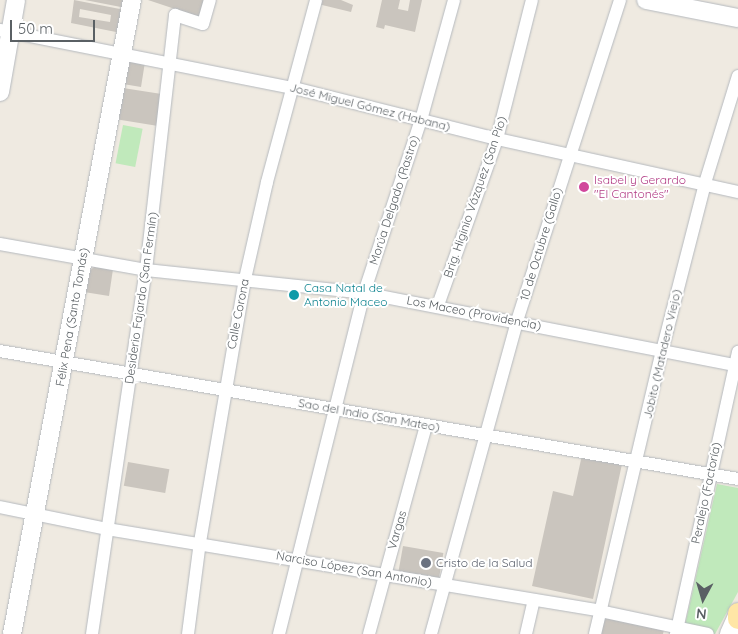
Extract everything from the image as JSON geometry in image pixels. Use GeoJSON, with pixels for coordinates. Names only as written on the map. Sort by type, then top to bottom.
{"type":"FeatureCollection","features":[{"type":"Feature","properties":{"kind":"street"},"geometry":{"type":"LineString","coordinates":[[0,92],[5,31],[16,0]]}},
{"type":"Feature","properties":{"kind":"street","name":"Félix Pena (Santo Tomás)"},"geometry":{"type":"LineString","coordinates":[[12,634],[132,0]]}},
{"type":"Feature","properties":{"kind":"street","name":"Desiderio Fajardo (San Fermín)"},"geometry":{"type":"LineString","coordinates":[[92,634],[106,529],[146,270],[175,14],[203,24],[210,0]]}},
{"type":"Feature","properties":{"kind":"street","name":"Calle Corona"},"geometry":{"type":"LineString","coordinates":[[188,634],[200,542],[224,389],[245,279],[267,182],[294,88],[316,0]]}},
{"type":"Feature","properties":{"kind":"street","name":"Morúa Delgado (Rastro)"},"geometry":{"type":"LineString","coordinates":[[279,634],[296,559],[337,409],[364,293],[421,120],[454,0]]}},
{"type":"Feature","properties":{"kind":"street","name":"Brig. Higinio Vázquez (San Pío)"},"geometry":{"type":"LineString","coordinates":[[438,305],[497,139],[532,0]]}},
{"type":"Feature","properties":{"kind":"street","name":"10 de Octubre (Gallo)"},"geometry":{"type":"LineString","coordinates":[[431,634],[518,321],[620,0]]}},
{"type":"Feature","properties":{"kind":"street"},"geometry":{"type":"LineString","coordinates":[[646,0],[738,18]]}},
{"type":"Feature","properties":{"kind":"street","name":"José Miguel Gómez (Habana)"},"geometry":{"type":"LineString","coordinates":[[5,31],[294,88],[497,139],[570,153],[738,192]]}},
{"type":"Feature","properties":{"kind":"street","name":"Jobito (Matadero Viejo)"},"geometry":{"type":"LineString","coordinates":[[595,634],[662,351],[705,183],[738,76]]}},
{"type":"Feature","properties":{"kind":"street","name":"Los Maceo (Providencia)"},"geometry":{"type":"LineString","coordinates":[[0,244],[146,270],[364,293],[438,305],[737,366]]}},
{"type":"Feature","properties":{"kind":"street","name":"Sao del Indio (San Mateo)"},"geometry":{"type":"LineString","coordinates":[[0,351],[738,479]]}},
{"type":"Feature","properties":{"kind":"street","name":"Peralejo (Factoría)"},"geometry":{"type":"LineString","coordinates":[[677,630],[710,474],[737,366],[738,352]]}},
{"type":"Feature","properties":{"kind":"street","name":"Vargas"},"geometry":{"type":"LineString","coordinates":[[369,634],[426,426]]}},
{"type":"Feature","properties":{"kind":"street","name":"Narciso López (San Antonio)"},"geometry":{"type":"LineString","coordinates":[[0,507],[106,529],[200,542],[600,611],[677,630],[708,634]]}},
{"type":"Feature","properties":{"kind":"street"},"geometry":{"type":"LineString","coordinates":[[526,634],[534,600]]}},
{"type":"Feature","properties":{"kind":"green space"},"geometry":{"type":"Polygon","coordinates":[[[123,125],[143,129],[135,167],[116,163],[123,125]]]}},
{"type":"Feature","properties":{"kind":"green space"},"geometry":{"type":"Polygon","coordinates":[[[717,484],[738,488],[738,592],[715,634],[683,634],[717,484]]]}},
{"type":"Feature","properties":{"kind":"building"},"geometry":{"type":"Polygon","coordinates":[[[74,0],[125,10],[121,33],[71,23],[74,0]],[[80,9],[79,17],[110,22],[111,15],[80,9]]]}},
{"type":"Feature","properties":{"kind":"building"},"geometry":{"type":"Polygon","coordinates":[[[85,0],[127,0],[126,8],[85,0]]]}},
{"type":"Feature","properties":{"kind":"building"},"geometry":{"type":"Polygon","coordinates":[[[148,0],[204,0],[199,17],[148,0]]]}},
{"type":"Feature","properties":{"kind":"building"},"geometry":{"type":"Polygon","coordinates":[[[319,0],[341,0],[353,5],[351,12],[318,4],[319,0]]]}},
{"type":"Feature","properties":{"kind":"building"},"geometry":{"type":"Polygon","coordinates":[[[382,0],[400,0],[398,9],[408,11],[410,0],[422,0],[415,32],[385,25],[384,29],[376,27],[382,0]]]}},
{"type":"Feature","properties":{"kind":"building"},"geometry":{"type":"Polygon","coordinates":[[[132,59],[145,62],[141,87],[123,84],[127,65],[132,59]]]}},
{"type":"Feature","properties":{"kind":"building"},"geometry":{"type":"Polygon","coordinates":[[[123,88],[162,94],[157,126],[118,120],[123,88]]]}},
{"type":"Feature","properties":{"kind":"building"},"geometry":{"type":"Polygon","coordinates":[[[94,267],[113,269],[109,296],[84,292],[87,273],[94,267]]]}},
{"type":"Feature","properties":{"kind":"building"},"geometry":{"type":"Polygon","coordinates":[[[582,455],[622,464],[593,599],[532,586],[553,491],[573,496],[582,455]]]}},
{"type":"Feature","properties":{"kind":"building"},"geometry":{"type":"Polygon","coordinates":[[[128,462],[169,469],[165,493],[124,486],[128,462]]]}},
{"type":"Feature","properties":{"kind":"building"},"geometry":{"type":"Polygon","coordinates":[[[403,546],[443,553],[439,581],[398,574],[403,546]]]}},
{"type":"Feature","properties":{"kind":"building"},"geometry":{"type":"Polygon","coordinates":[[[602,616],[664,629],[663,634],[598,634],[602,616]]]}},
{"type":"Feature","properties":{"kind":"place","name":"Isabel y Gerardo \"El Cantonés\""},"geometry":{"type":"Point","coordinates":[584,187]}},
{"type":"Feature","properties":{"kind":"place","name":"Casa Natal de Antonio Maceo"},"geometry":{"type":"Point","coordinates":[294,295]}},
{"type":"Feature","properties":{"kind":"place","name":"Cristo de la Salud"},"geometry":{"type":"Point","coordinates":[426,563]}}]}
